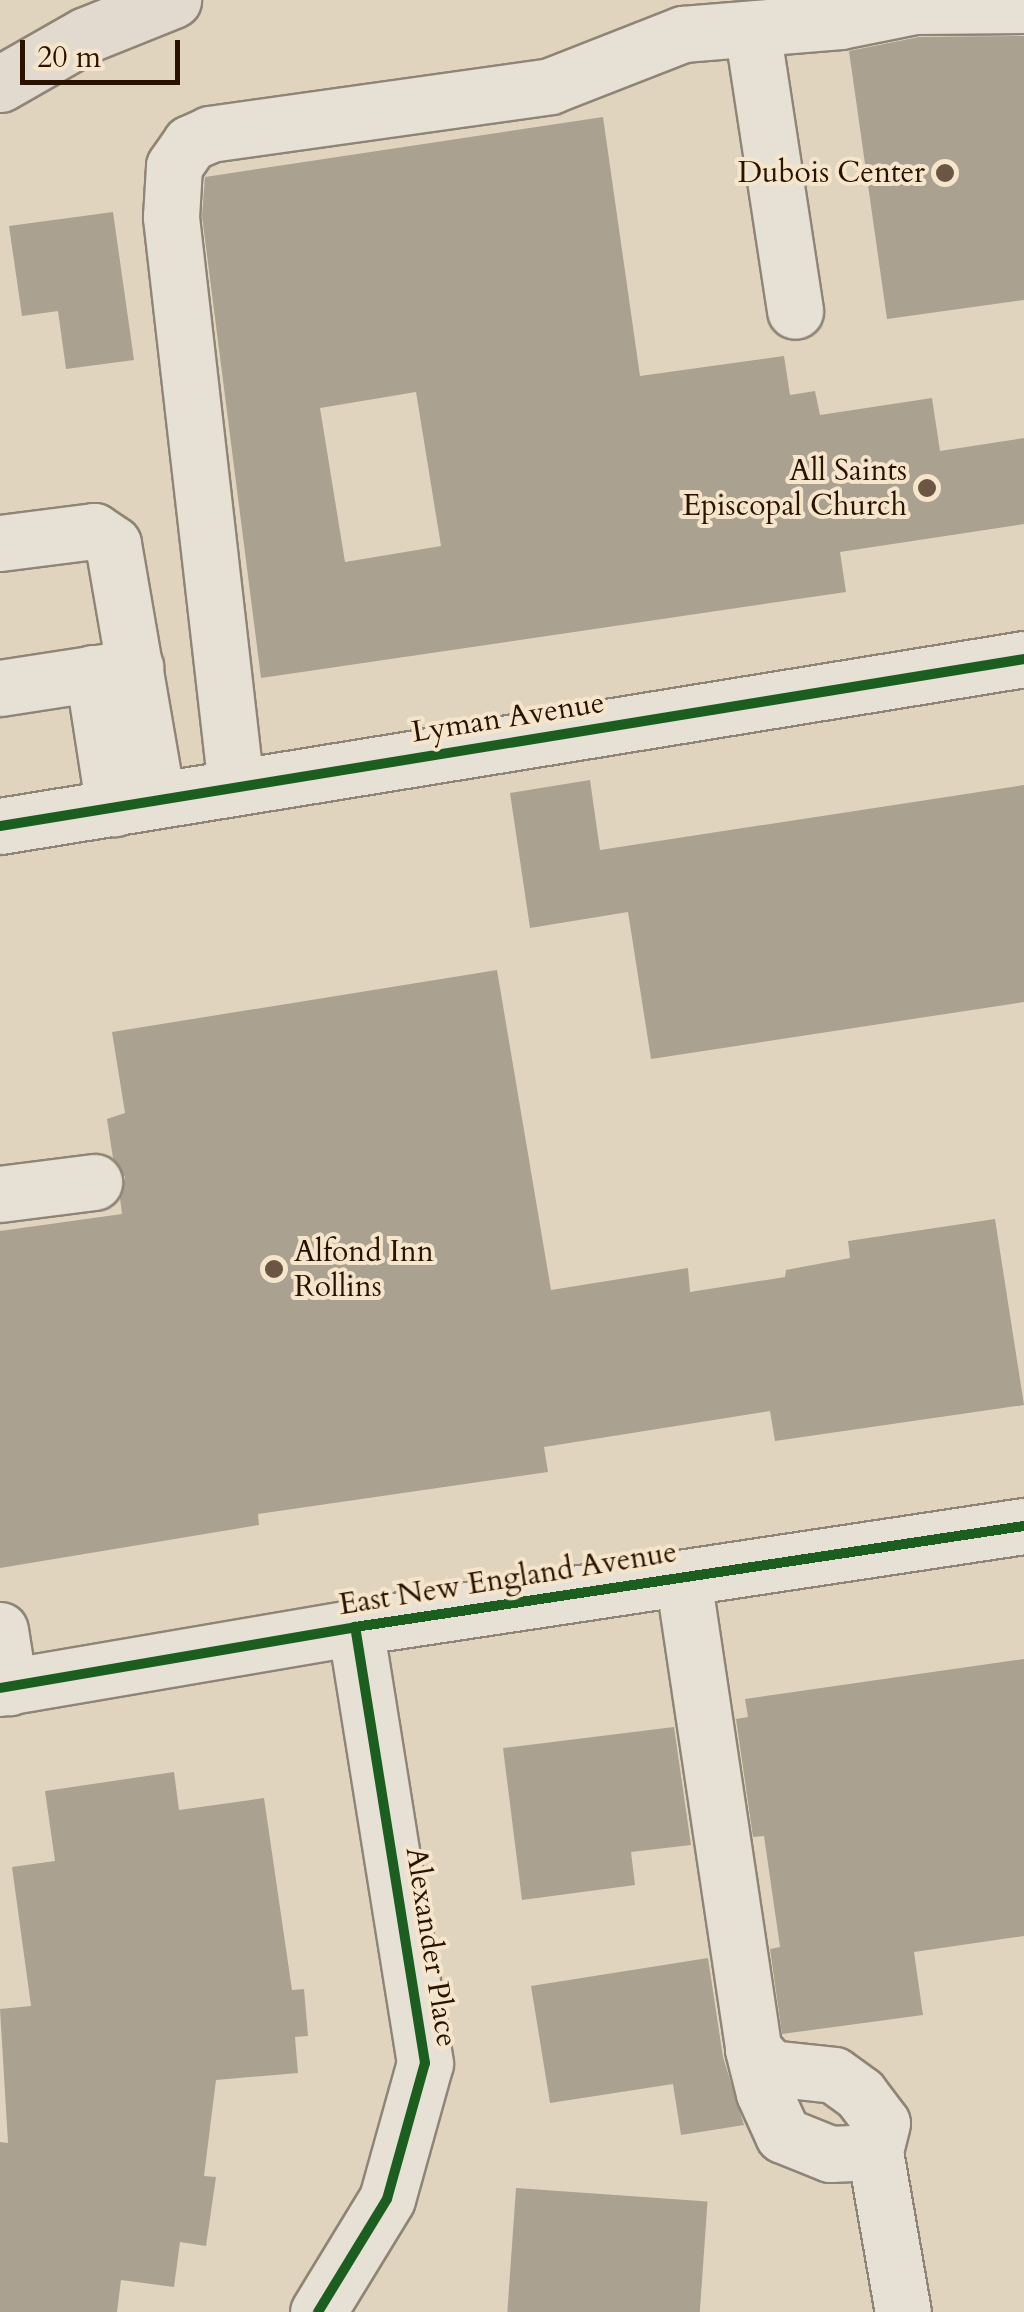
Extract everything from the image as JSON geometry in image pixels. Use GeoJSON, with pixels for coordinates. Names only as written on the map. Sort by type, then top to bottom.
{"type":"FeatureCollection","features":[{"type":"Feature","properties":{"kind":"main road"},"geometry":{"type":"LineString","coordinates":[[0,84],[86,36],[173,0]]}},
{"type":"Feature","properties":{"kind":"street"},"geometry":{"type":"LineString","coordinates":[[236,787],[171,217],[174,166],[190,143],[210,134],[550,86],[683,34],[840,21],[914,6],[1024,5]]}},
{"type":"Feature","properties":{"kind":"street"},"geometry":{"type":"LineString","coordinates":[[752,29],[796,311]]}},
{"type":"Feature","properties":{"kind":"street"},"geometry":{"type":"LineString","coordinates":[[0,542],[94,531],[112,544],[114,670],[136,804]]}},
{"type":"Feature","properties":{"kind":"street","name":"Lyman Avenue"},"geometry":{"type":"LineString","coordinates":[[0,826],[1024,659]]}},
{"type":"Feature","properties":{"kind":"street"},"geometry":{"type":"LineString","coordinates":[[0,688],[114,670]]}},
{"type":"Feature","properties":{"kind":"street"},"geometry":{"type":"LineString","coordinates":[[0,1194],[94,1182]]}},
{"type":"Feature","properties":{"kind":"street","name":"East New England Avenue"},"geometry":{"type":"LineString","coordinates":[[5,1688],[354,1628],[1024,1526]]}},
{"type":"Feature","properties":{"kind":"street"},"geometry":{"type":"LineString","coordinates":[[683,1578],[753,2049],[764,2093],[782,2135],[830,2154],[874,2152]]}},
{"type":"Feature","properties":{"kind":"street","name":"Alexander Place"},"geometry":{"type":"LineString","coordinates":[[318,2312],[387,2199],[425,2063],[354,1628]]}},
{"type":"Feature","properties":{"kind":"street"},"geometry":{"type":"LineString","coordinates":[[0,1630],[5,1688]]}},
{"type":"Feature","properties":{"kind":"street"},"geometry":{"type":"LineString","coordinates":[[753,2049],[770,2068],[834,2075],[860,2094],[882,2123],[874,2152],[902,2312]]}},
{"type":"Feature","properties":{"kind":"building","name":"Dubois Center"},"geometry":{"type":"Polygon","coordinates":[[[1024,36],[1024,300],[887,319],[849,51],[919,37],[1024,36]]]}},
{"type":"Feature","properties":{"kind":"building"},"geometry":{"type":"Polygon","coordinates":[[[603,117],[640,376],[784,356],[790,395],[815,391],[820,415],[932,398],[940,451],[1024,438],[1024,524],[840,552],[846,592],[261,678],[202,216],[205,177],[603,117]],[[416,392],[320,408],[345,562],[441,546],[416,392]]]}},
{"type":"Feature","properties":{"kind":"building"},"geometry":{"type":"Polygon","coordinates":[[[113,212],[134,360],[66,369],[58,311],[22,316],[9,226],[113,212]]]}},
{"type":"Feature","properties":{"kind":"building"},"geometry":{"type":"Polygon","coordinates":[[[590,780],[600,850],[1024,785],[1024,1002],[651,1059],[628,912],[530,928],[510,793],[590,780]]]}},
{"type":"Feature","properties":{"kind":"building","name":"Alfond Inn Rollins"},"geometry":{"type":"Polygon","coordinates":[[[497,970],[551,1290],[688,1268],[690,1292],[785,1277],[786,1270],[850,1258],[848,1241],[995,1219],[1024,1405],[775,1441],[770,1411],[544,1447],[548,1472],[258,1514],[259,1525],[0,1568],[0,1231],[122,1214],[120,1198],[125,1177],[113,1158],[107,1119],[125,1113],[112,1032],[497,970]]]}},
{"type":"Feature","properties":{"kind":"building"},"geometry":{"type":"Polygon","coordinates":[[[1024,1659],[1024,1936],[914,1952],[923,2015],[782,2034],[770,1949],[780,1947],[764,1836],[753,1837],[736,1719],[748,1717],[745,1699],[1024,1659]]]}},
{"type":"Feature","properties":{"kind":"building"},"geometry":{"type":"Polygon","coordinates":[[[674,1727],[691,1845],[631,1852],[635,1885],[522,1900],[503,1748],[674,1727]]]}},
{"type":"Feature","properties":{"kind":"building"},"geometry":{"type":"Polygon","coordinates":[[[174,1772],[179,1810],[264,1798],[292,1990],[304,1989],[308,2036],[295,2037],[298,2073],[216,2080],[204,2176],[216,2177],[206,2246],[180,2242],[174,2287],[121,2280],[117,2312],[0,2312],[0,2142],[8,2143],[0,2009],[31,2006],[12,1867],[55,1861],[45,1791],[174,1772]]]}},
{"type":"Feature","properties":{"kind":"building"},"geometry":{"type":"Polygon","coordinates":[[[708,1958],[723,2057],[744,2125],[681,2135],[673,2084],[550,2103],[531,1986],[708,1958]]]}},
{"type":"Feature","properties":{"kind":"building"},"geometry":{"type":"Polygon","coordinates":[[[516,2188],[708,2201],[700,2312],[507,2312],[516,2188]]]}},
{"type":"Feature","properties":{"kind":"cycle path"},"geometry":{"type":"LineString","coordinates":[[0,826],[1024,659]]}},
{"type":"Feature","properties":{"kind":"cycle path"},"geometry":{"type":"LineString","coordinates":[[0,1688],[355,1627],[1024,1526]]}},
{"type":"Feature","properties":{"kind":"cycle path"},"geometry":{"type":"LineString","coordinates":[[318,2312],[387,2199],[425,2063],[355,1627]]}},
{"type":"Feature","properties":{"kind":"place","name":"Dubois Center"},"geometry":{"type":"Point","coordinates":[945,173]}},
{"type":"Feature","properties":{"kind":"place","name":"All Saints Episcopal Church"},"geometry":{"type":"Point","coordinates":[927,488]}},
{"type":"Feature","properties":{"kind":"place","name":"Alfond Inn Rollins"},"geometry":{"type":"Point","coordinates":[274,1269]}}]}
